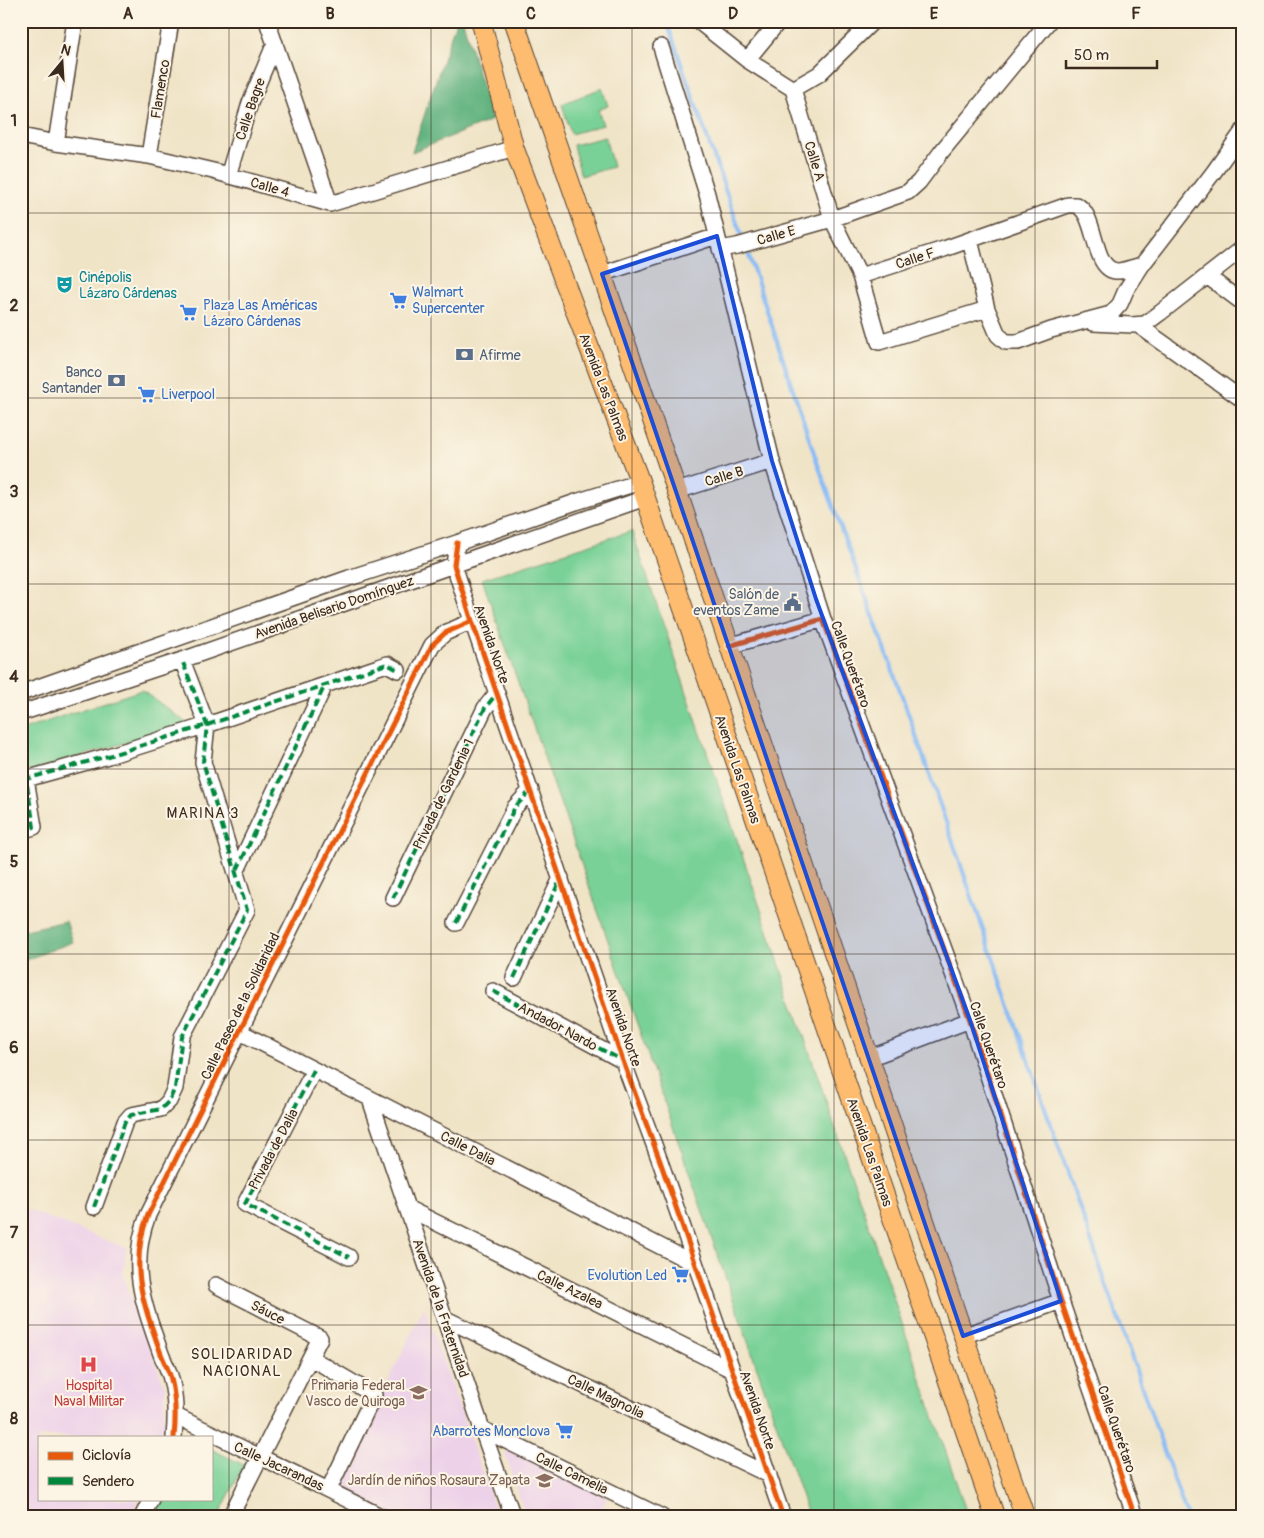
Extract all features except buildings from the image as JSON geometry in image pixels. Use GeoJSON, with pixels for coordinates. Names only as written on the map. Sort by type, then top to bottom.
{"type":"FeatureCollection","features":[{"type":"Feature","properties":{"kind":"main road","name":"Avenida Las Palmas"},"geometry":{"type":"LineString","coordinates":[[481,21],[514,148],[642,490],[995,1517]]}},
{"type":"Feature","properties":{"kind":"main road","name":"Avenida Las Palmas"},"geometry":{"type":"LineString","coordinates":[[514,21],[677,491],[1025,1517]]}},
{"type":"Feature","properties":{"kind":"street"},"geometry":{"type":"LineString","coordinates":[[56,142],[75,21]]}},
{"type":"Feature","properties":{"kind":"street","name":"Flamenco"},"geometry":{"type":"LineString","coordinates":[[149,156],[171,21]]}},
{"type":"Feature","properties":{"kind":"street"},"geometry":{"type":"LineString","coordinates":[[267,21],[330,204],[514,148]]}},
{"type":"Feature","properties":{"kind":"street"},"geometry":{"type":"LineString","coordinates":[[698,21],[747,60],[793,89],[818,74],[873,21]]}},
{"type":"Feature","properties":{"kind":"street"},"geometry":{"type":"LineString","coordinates":[[747,60],[779,21]]}},
{"type":"Feature","properties":{"kind":"street","name":"Calle E"},"geometry":{"type":"LineString","coordinates":[[602,274],[718,243],[737,246],[832,219],[908,192],[919,182],[942,151],[1049,21]]}},
{"type":"Feature","properties":{"kind":"street","name":"Calle Bagre"},"geometry":{"type":"LineString","coordinates":[[228,176],[250,103],[275,43]]}},
{"type":"Feature","properties":{"kind":"street","name":"Calle Querétaro"},"geometry":{"type":"LineString","coordinates":[[662,47],[707,194],[772,461],[823,618],[970,1020],[1061,1301],[1135,1517]]}},
{"type":"Feature","properties":{"kind":"street","name":"Calle A"},"geometry":{"type":"LineString","coordinates":[[793,89],[832,219],[860,276],[878,342],[987,309]]}},
{"type":"Feature","properties":{"kind":"street"},"geometry":{"type":"LineString","coordinates":[[970,240],[987,309],[998,335],[1006,342],[1018,342],[1051,330],[1111,314],[1120,304],[1126,290],[1142,265],[1243,131]]}},
{"type":"Feature","properties":{"kind":"street","name":"Calle 4"},"geometry":{"type":"LineString","coordinates":[[21,136],[149,156],[330,204]]}},
{"type":"Feature","properties":{"kind":"street","name":"Calle F"},"geometry":{"type":"LineString","coordinates":[[860,276],[1068,205],[1077,206],[1085,213],[1102,261],[1109,269],[1118,271],[1142,265]]}},
{"type":"Feature","properties":{"kind":"street"},"geometry":{"type":"LineString","coordinates":[[1079,322],[1145,324],[1243,248]]}},
{"type":"Feature","properties":{"kind":"street"},"geometry":{"type":"LineString","coordinates":[[1207,276],[1243,303]]}},
{"type":"Feature","properties":{"kind":"street"},"geometry":{"type":"LineString","coordinates":[[1138,324],[1243,400]]}},
{"type":"Feature","properties":{"kind":"street","name":"Calle B"},"geometry":{"type":"LineString","coordinates":[[677,491],[772,461]]}},
{"type":"Feature","properties":{"kind":"street","name":"Avenida Belisario Domínguez"},"geometry":{"type":"LineString","coordinates":[[21,693],[349,578],[576,502],[642,490]]}},
{"type":"Feature","properties":{"kind":"street","name":"Avenida Belisario Domínguez"},"geometry":{"type":"LineString","coordinates":[[21,713],[182,660],[583,519],[642,490]]}},
{"type":"Feature","properties":{"kind":"street"},"geometry":{"type":"LineString","coordinates":[[576,502],[583,519]]}},
{"type":"Feature","properties":{"kind":"street","name":"Avenida Norte"},"geometry":{"type":"LineString","coordinates":[[457,543],[454,565],[472,621],[783,1517]]}},
{"type":"Feature","properties":{"kind":"street","name":"Calle Querétaro"},"geometry":{"type":"LineString","coordinates":[[729,646],[823,618]]}},
{"type":"Feature","properties":{"kind":"street","name":"Calle Paseo de la Solidaridad"},"geometry":{"type":"LineString","coordinates":[[174,1436],[176,1416],[171,1379],[140,1290],[138,1268],[143,1228],[432,645],[445,633],[472,621]]}},
{"type":"Feature","properties":{"kind":"street"},"geometry":{"type":"LineString","coordinates":[[94,1207],[125,1122],[131,1115],[161,1108],[169,1101],[175,1088],[182,1037],[248,910],[203,762],[207,725],[182,660]]}},
{"type":"Feature","properties":{"kind":"street"},"geometry":{"type":"LineString","coordinates":[[21,831],[34,827],[26,779],[207,725],[387,664],[398,670]]}},
{"type":"Feature","properties":{"kind":"street"},"geometry":{"type":"LineString","coordinates":[[237,870],[325,685]]}},
{"type":"Feature","properties":{"kind":"street","name":"Privada de Gardenia 1"},"geometry":{"type":"LineString","coordinates":[[393,898],[485,708],[497,693]]}},
{"type":"Feature","properties":{"kind":"street"},"geometry":{"type":"LineString","coordinates":[[456,923],[515,807],[531,790]]}},
{"type":"Feature","properties":{"kind":"street"},"geometry":{"type":"LineString","coordinates":[[514,978],[561,878]]}},
{"type":"Feature","properties":{"kind":"street","name":"Andador Nardo"},"geometry":{"type":"LineString","coordinates":[[493,991],[623,1060]]}},
{"type":"Feature","properties":{"kind":"street"},"geometry":{"type":"LineString","coordinates":[[869,1058],[970,1020]]}},
{"type":"Feature","properties":{"kind":"street","name":"Calle Dalia"},"geometry":{"type":"LineString","coordinates":[[240,1032],[695,1264]]}},
{"type":"Feature","properties":{"kind":"street","name":"Privada de Dalia"},"geometry":{"type":"LineString","coordinates":[[314,1070],[245,1204],[349,1258]]}},
{"type":"Feature","properties":{"kind":"street","name":"Avenida de la Fraternidad"},"geometry":{"type":"LineString","coordinates":[[370,1099],[513,1517]]}},
{"type":"Feature","properties":{"kind":"street","name":"Calle Azalea"},"geometry":{"type":"LineString","coordinates":[[407,1208],[732,1370]]}},
{"type":"Feature","properties":{"kind":"street","name":"Sáuce"},"geometry":{"type":"LineString","coordinates":[[216,1285],[320,1338],[311,1358]]}},
{"type":"Feature","properties":{"kind":"street"},"geometry":{"type":"LineString","coordinates":[[963,1336],[1061,1301]]}},
{"type":"Feature","properties":{"kind":"street","name":"Calle Magnolia"},"geometry":{"type":"LineString","coordinates":[[444,1318],[769,1475]]}},
{"type":"Feature","properties":{"kind":"street"},"geometry":{"type":"LineString","coordinates":[[230,1517],[311,1358],[374,1396],[329,1490]]}},
{"type":"Feature","properties":{"kind":"street","name":"Calle Jacarandas"},"geometry":{"type":"LineString","coordinates":[[176,1416],[382,1517]]}},
{"type":"Feature","properties":{"kind":"street","name":"Calle Camelia"},"geometry":{"type":"LineString","coordinates":[[482,1429],[662,1517]]}},
{"type":"Feature","properties":{"kind":"street"},"geometry":{"type":"LineString","coordinates":[[142,1517],[150,1500]]}},
{"type":"Feature","properties":{"kind":"highlighted area"},"geometry":{"type":"Polygon","coordinates":[[[717,236],[772,461],[816,599],[970,1020],[1061,1301],[963,1336],[602,274],[717,236]]]}},
{"type":"Feature","properties":{"kind":"shaded area","name":"Hospital Naval Militar"},"geometry":{"type":"Polygon","coordinates":[[[21,1207],[126,1248],[123,1275],[165,1387],[165,1436],[38,1436],[38,1500],[138,1500],[130,1517],[21,1517],[21,1207]]]}},
{"type":"Feature","properties":{"kind":"shaded area","name":"Primaria Federal Vasco de Quiroga"},"geometry":{"type":"Polygon","coordinates":[[[424,1307],[498,1517],[395,1517],[337,1488],[424,1307]]]}},
{"type":"Feature","properties":{"kind":"shaded area","name":"Jardín de niños Rosaura Zapata"},"geometry":{"type":"Polygon","coordinates":[[[510,1448],[607,1497],[598,1517],[526,1517],[505,1453],[510,1448]]]}},
{"type":"Feature","properties":{"kind":"green space"},"geometry":{"type":"Polygon","coordinates":[[[456,21],[463,21],[492,120],[412,152],[456,21]]]}},
{"type":"Feature","properties":{"kind":"green space"},"geometry":{"type":"Polygon","coordinates":[[[602,88],[608,106],[598,110],[603,125],[571,134],[562,104],[602,88]]]}},
{"type":"Feature","properties":{"kind":"green space"},"geometry":{"type":"Polygon","coordinates":[[[605,137],[613,167],[581,176],[573,145],[605,137]]]}},
{"type":"Feature","properties":{"kind":"green space"},"geometry":{"type":"Polygon","coordinates":[[[632,531],[968,1517],[809,1517],[482,579],[632,531]]]}},
{"type":"Feature","properties":{"kind":"green space"},"geometry":{"type":"Polygon","coordinates":[[[142,690],[188,724],[22,774],[24,820],[21,821],[21,731],[142,690]]]}},
{"type":"Feature","properties":{"kind":"green space"},"geometry":{"type":"Polygon","coordinates":[[[66,921],[73,942],[25,960],[21,959],[21,931],[66,921]]]}},
{"type":"Feature","properties":{"kind":"green space"},"geometry":{"type":"Polygon","coordinates":[[[212,1449],[244,1465],[218,1517],[154,1517],[162,1500],[212,1500],[212,1449]]]}},
{"type":"Feature","properties":{"kind":"waterway"},"geometry":{"type":"LineString","coordinates":[[665,21],[743,240]]}},
{"type":"Feature","properties":{"kind":"waterway"},"geometry":{"type":"LineString","coordinates":[[746,247],[816,459],[906,707],[1187,1517]]}},
{"type":"Feature","properties":{"kind":"marked path"},"geometry":{"type":"LineString","coordinates":[[94,1207],[125,1122],[131,1115],[161,1109],[169,1101],[175,1088],[182,1037],[247,910],[203,762],[207,725],[182,660]]}},
{"type":"Feature","properties":{"kind":"marked path"},"geometry":{"type":"LineString","coordinates":[[21,831],[34,827],[26,779],[207,725],[387,664],[398,670]]}},
{"type":"Feature","properties":{"kind":"marked path"},"geometry":{"type":"LineString","coordinates":[[237,870],[325,685]]}},
{"type":"Feature","properties":{"kind":"marked path"},"geometry":{"type":"LineString","coordinates":[[393,898],[485,708],[497,693]]}},
{"type":"Feature","properties":{"kind":"marked path"},"geometry":{"type":"LineString","coordinates":[[456,923],[515,807],[531,790]]}},
{"type":"Feature","properties":{"kind":"marked path"},"geometry":{"type":"LineString","coordinates":[[514,978],[561,878]]}},
{"type":"Feature","properties":{"kind":"marked path"},"geometry":{"type":"LineString","coordinates":[[493,991],[623,1061]]}},
{"type":"Feature","properties":{"kind":"marked path"},"geometry":{"type":"LineString","coordinates":[[314,1070],[245,1204],[349,1257]]}},
{"type":"Feature","properties":{"kind":"cycle path"},"geometry":{"type":"LineString","coordinates":[[457,543],[454,565],[472,621],[623,1061],[660,1161],[783,1517]]}},
{"type":"Feature","properties":{"kind":"cycle path"},"geometry":{"type":"LineString","coordinates":[[729,646],[823,619],[970,1020],[1061,1301],[1135,1517]]}},
{"type":"Feature","properties":{"kind":"cycle path"},"geometry":{"type":"LineString","coordinates":[[174,1436],[175,1408],[173,1386],[149,1319],[141,1286],[139,1252],[148,1215],[432,645],[445,633],[472,621]]}},
{"type":"Feature","properties":{"kind":"place","name":"Cinépolis Lázaro Cárdenas"},"geometry":{"type":"Point","coordinates":[65,285]}},
{"type":"Feature","properties":{"kind":"place","name":"Walmart Supercenter"},"geometry":{"type":"Point","coordinates":[398,300]}},
{"type":"Feature","properties":{"kind":"place","name":"Plaza Las Américas Lázaro Cárdenas"},"geometry":{"type":"Point","coordinates":[189,313]}},
{"type":"Feature","properties":{"kind":"place","name":"Afirme"},"geometry":{"type":"Point","coordinates":[465,355]}},
{"type":"Feature","properties":{"kind":"place","name":"Banco Santander"},"geometry":{"type":"Point","coordinates":[116,380]}},
{"type":"Feature","properties":{"kind":"place","name":"Liverpool"},"geometry":{"type":"Point","coordinates":[147,394]}},
{"type":"Feature","properties":{"kind":"place","name":"Salón de eventos Zame"},"geometry":{"type":"Point","coordinates":[793,602]}},
{"type":"Feature","properties":{"kind":"place","name":"Evolution Led"},"geometry":{"type":"Point","coordinates":[681,1275]}},
{"type":"Feature","properties":{"kind":"place","name":"Hospital Naval Militar"},"geometry":{"type":"Point","coordinates":[89,1365]}},
{"type":"Feature","properties":{"kind":"place","name":"Primaria Federal Vasco de Quiroga"},"geometry":{"type":"Point","coordinates":[419,1393]}},
{"type":"Feature","properties":{"kind":"place","name":"Abarrotes Monclova"},"geometry":{"type":"Point","coordinates":[564,1431]}},
{"type":"Feature","properties":{"kind":"place","name":"Jardín de niños Rosaura Zapata"},"geometry":{"type":"Point","coordinates":[544,1480]}},
{"type":"Feature","properties":{"kind":"district","name":"MARINA 3"},"geometry":{"type":"Point","coordinates":[203,813]}},
{"type":"Feature","properties":{"kind":"district","name":"SOLIDARIDAD NACIONAL"},"geometry":{"type":"Point","coordinates":[242,1362]}}]}
